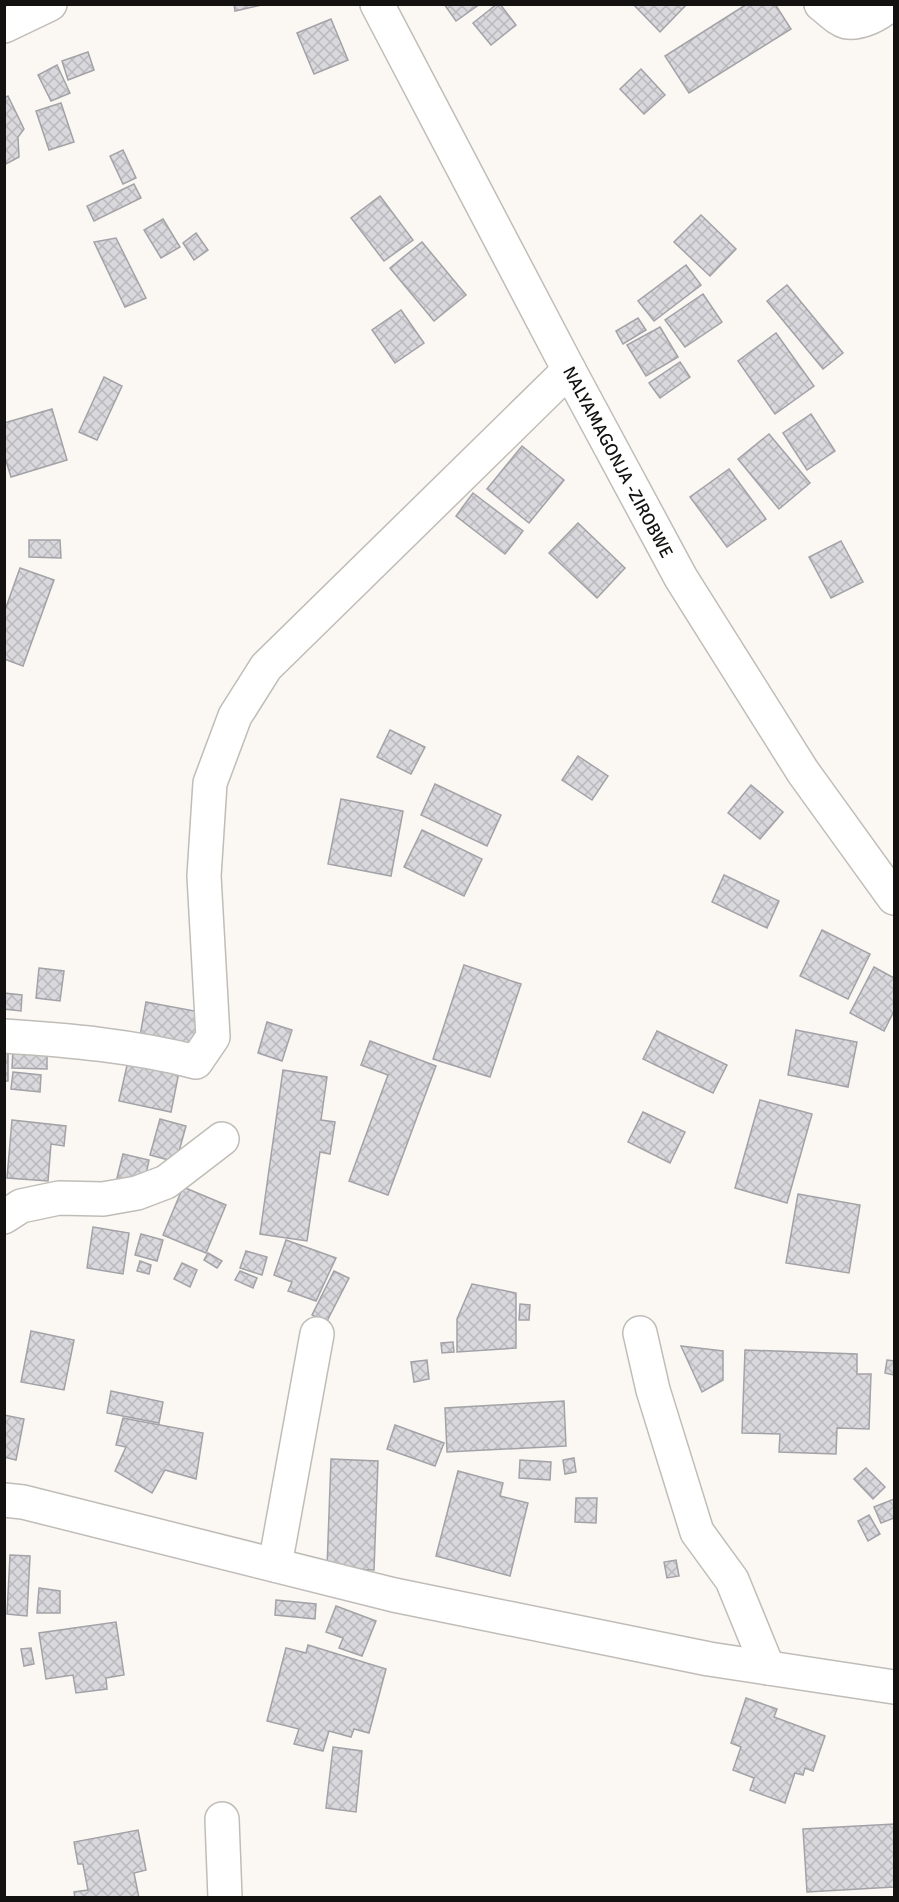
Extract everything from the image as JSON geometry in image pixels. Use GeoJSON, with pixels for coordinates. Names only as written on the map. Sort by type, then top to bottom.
{"type":"FeatureCollection","features":[{"type":"Feature","properties":{"kind":"street"},"geometry":{"type":"LineString","coordinates":[[4,26],[50,4]]}},
{"type":"Feature","properties":{"kind":"street","name":"NALYAMAGONJA -ZIROBWE"},"geometry":{"type":"LineString","coordinates":[[377,4],[568,370],[681,578],[803,772],[894,898]]}},
{"type":"Feature","properties":{"kind":"street"},"geometry":{"type":"LineString","coordinates":[[821,4],[841,20],[855,24],[882,13],[890,4]]}},
{"type":"Feature","properties":{"kind":"street"},"geometry":{"type":"LineString","coordinates":[[4,1036],[52,1039],[157,1053],[196,1062],[213,1037],[204,876],[210,783],[235,716],[266,667],[568,370]]}},
{"type":"Feature","properties":{"kind":"street"},"geometry":{"type":"LineString","coordinates":[[4,1217],[21,1206],[59,1198],[103,1199],[137,1193],[166,1182],[222,1139]]}},
{"type":"Feature","properties":{"kind":"street"},"geometry":{"type":"LineString","coordinates":[[640,1333],[653,1390],[697,1532],[732,1580],[768,1668]]}},
{"type":"Feature","properties":{"kind":"street"},"geometry":{"type":"LineString","coordinates":[[274,1565],[317,1334]]}},
{"type":"Feature","properties":{"kind":"street"},"geometry":{"type":"LineString","coordinates":[[4,1500],[23,1502],[394,1595],[697,1656],[894,1687]]}},
{"type":"Feature","properties":{"kind":"street"},"geometry":{"type":"LineString","coordinates":[[222,1818],[225,1898]]}},
{"type":"Feature","properties":{"kind":"building"},"geometry":{"type":"Polygon","coordinates":[[[234,4],[266,4],[235,11],[234,4]]]}},
{"type":"Feature","properties":{"kind":"building"},"geometry":{"type":"Polygon","coordinates":[[[444,4],[480,4],[456,21],[444,4]]]}},
{"type":"Feature","properties":{"kind":"building"},"geometry":{"type":"Polygon","coordinates":[[[500,4],[516,25],[491,45],[473,23],[500,4]]]}},
{"type":"Feature","properties":{"kind":"building"},"geometry":{"type":"Polygon","coordinates":[[[633,4],[687,4],[660,32],[633,4]]]}},
{"type":"Feature","properties":{"kind":"building"},"geometry":{"type":"Polygon","coordinates":[[[747,4],[775,4],[791,29],[689,93],[665,56],[747,4]]]}},
{"type":"Feature","properties":{"kind":"building"},"geometry":{"type":"Polygon","coordinates":[[[331,19],[348,60],[314,74],[297,33],[331,19]]]}},
{"type":"Feature","properties":{"kind":"building"},"geometry":{"type":"Polygon","coordinates":[[[88,52],[94,70],[68,80],[62,61],[88,52]]]}},
{"type":"Feature","properties":{"kind":"building"},"geometry":{"type":"Polygon","coordinates":[[[57,65],[70,93],[51,101],[38,75],[57,65]]]}},
{"type":"Feature","properties":{"kind":"building"},"geometry":{"type":"Polygon","coordinates":[[[641,69],[665,95],[644,114],[620,89],[641,69]]]}},
{"type":"Feature","properties":{"kind":"building"},"geometry":{"type":"Polygon","coordinates":[[[8,96],[24,129],[18,137],[19,157],[4,165],[4,98],[8,96]]]}},
{"type":"Feature","properties":{"kind":"building"},"geometry":{"type":"Polygon","coordinates":[[[61,103],[74,142],[49,150],[36,111],[61,103]]]}},
{"type":"Feature","properties":{"kind":"building"},"geometry":{"type":"Polygon","coordinates":[[[123,150],[136,178],[123,184],[110,156],[123,150]]]}},
{"type":"Feature","properties":{"kind":"building"},"geometry":{"type":"Polygon","coordinates":[[[134,184],[141,198],[94,221],[87,206],[134,184]]]}},
{"type":"Feature","properties":{"kind":"building"},"geometry":{"type":"Polygon","coordinates":[[[380,196],[413,240],[384,261],[351,218],[380,196]]]}},
{"type":"Feature","properties":{"kind":"building"},"geometry":{"type":"Polygon","coordinates":[[[701,215],[736,249],[710,276],[674,242],[701,215]]]}},
{"type":"Feature","properties":{"kind":"building"},"geometry":{"type":"Polygon","coordinates":[[[163,219],[180,247],[161,258],[144,230],[163,219]]]}},
{"type":"Feature","properties":{"kind":"building"},"geometry":{"type":"Polygon","coordinates":[[[196,233],[208,250],[194,260],[183,243],[196,233]]]}},
{"type":"Feature","properties":{"kind":"building"},"geometry":{"type":"Polygon","coordinates":[[[116,238],[146,298],[125,307],[94,242],[116,238]]]}},
{"type":"Feature","properties":{"kind":"building"},"geometry":{"type":"Polygon","coordinates":[[[422,242],[466,295],[434,321],[390,268],[422,242]]]}},
{"type":"Feature","properties":{"kind":"building"},"geometry":{"type":"Polygon","coordinates":[[[686,265],[701,285],[654,321],[638,301],[686,265]]]}},
{"type":"Feature","properties":{"kind":"building"},"geometry":{"type":"Polygon","coordinates":[[[787,285],[843,353],[823,369],[767,301],[787,285]]]}},
{"type":"Feature","properties":{"kind":"building"},"geometry":{"type":"Polygon","coordinates":[[[703,294],[722,322],[685,347],[665,320],[703,294]]]}},
{"type":"Feature","properties":{"kind":"building"},"geometry":{"type":"Polygon","coordinates":[[[401,310],[424,343],[395,363],[372,330],[401,310]]]}},
{"type":"Feature","properties":{"kind":"building"},"geometry":{"type":"Polygon","coordinates":[[[638,318],[646,330],[623,344],[616,331],[638,318]]]}},
{"type":"Feature","properties":{"kind":"building"},"geometry":{"type":"Polygon","coordinates":[[[660,327],[678,357],[646,376],[627,345],[660,327]]]}},
{"type":"Feature","properties":{"kind":"building"},"geometry":{"type":"Polygon","coordinates":[[[776,333],[814,386],[775,414],[738,361],[776,333]]]}},
{"type":"Feature","properties":{"kind":"building"},"geometry":{"type":"Polygon","coordinates":[[[680,362],[690,377],[660,398],[649,383],[680,362]]]}},
{"type":"Feature","properties":{"kind":"building"},"geometry":{"type":"Polygon","coordinates":[[[104,377],[122,386],[97,440],[79,432],[104,377]]]}},
{"type":"Feature","properties":{"kind":"building"},"geometry":{"type":"Polygon","coordinates":[[[52,409],[67,460],[11,477],[4,454],[4,423],[52,409]]]}},
{"type":"Feature","properties":{"kind":"building"},"geometry":{"type":"Polygon","coordinates":[[[811,414],[835,451],[807,470],[783,433],[811,414]]]}},
{"type":"Feature","properties":{"kind":"building"},"geometry":{"type":"Polygon","coordinates":[[[769,434],[810,483],[779,509],[738,459],[769,434]]]}},
{"type":"Feature","properties":{"kind":"building"},"geometry":{"type":"Polygon","coordinates":[[[522,446],[564,480],[529,523],[487,489],[522,446]]]}},
{"type":"Feature","properties":{"kind":"building"},"geometry":{"type":"Polygon","coordinates":[[[729,469],[766,519],[727,547],[690,497],[729,469]]]}},
{"type":"Feature","properties":{"kind":"building"},"geometry":{"type":"Polygon","coordinates":[[[473,493],[523,531],[505,554],[456,516],[473,493]]]}},
{"type":"Feature","properties":{"kind":"building"},"geometry":{"type":"Polygon","coordinates":[[[578,523],[625,568],[597,598],[549,553],[578,523]]]}},
{"type":"Feature","properties":{"kind":"building"},"geometry":{"type":"Polygon","coordinates":[[[29,540],[60,540],[61,558],[29,557],[29,540]]]}},
{"type":"Feature","properties":{"kind":"building"},"geometry":{"type":"Polygon","coordinates":[[[841,541],[863,582],[831,598],[809,557],[841,541]]]}},
{"type":"Feature","properties":{"kind":"building"},"geometry":{"type":"Polygon","coordinates":[[[20,568],[54,580],[23,666],[4,659],[4,613],[20,568]]]}},
{"type":"Feature","properties":{"kind":"building"},"geometry":{"type":"Polygon","coordinates":[[[390,730],[425,747],[411,774],[377,757],[390,730]]]}},
{"type":"Feature","properties":{"kind":"building"},"geometry":{"type":"Polygon","coordinates":[[[578,756],[608,776],[592,800],[562,780],[578,756]]]}},
{"type":"Feature","properties":{"kind":"building"},"geometry":{"type":"Polygon","coordinates":[[[435,784],[501,815],[487,846],[421,815],[435,784]]]}},
{"type":"Feature","properties":{"kind":"building"},"geometry":{"type":"Polygon","coordinates":[[[751,785],[783,812],[760,839],[728,813],[751,785]]]}},
{"type":"Feature","properties":{"kind":"building"},"geometry":{"type":"Polygon","coordinates":[[[341,799],[403,811],[391,876],[328,864],[341,799]]]}},
{"type":"Feature","properties":{"kind":"building"},"geometry":{"type":"Polygon","coordinates":[[[422,830],[482,859],[464,896],[404,867],[422,830]]]}},
{"type":"Feature","properties":{"kind":"building"},"geometry":{"type":"Polygon","coordinates":[[[724,875],[779,901],[767,928],[712,902],[724,875]]]}},
{"type":"Feature","properties":{"kind":"building"},"geometry":{"type":"Polygon","coordinates":[[[822,930],[870,954],[848,999],[800,976],[822,930]]]}},
{"type":"Feature","properties":{"kind":"building"},"geometry":{"type":"Polygon","coordinates":[[[464,965],[521,984],[490,1077],[433,1059],[464,965]]]}},
{"type":"Feature","properties":{"kind":"building"},"geometry":{"type":"Polygon","coordinates":[[[874,967],[894,978],[894,1011],[884,1031],[850,1013],[874,967]]]}},
{"type":"Feature","properties":{"kind":"building"},"geometry":{"type":"Polygon","coordinates":[[[39,968],[64,971],[60,1001],[36,998],[39,968]]]}},
{"type":"Feature","properties":{"kind":"building"},"geometry":{"type":"Polygon","coordinates":[[[4,993],[22,995],[21,1011],[4,1009],[4,993]]]}},
{"type":"Feature","properties":{"kind":"building"},"geometry":{"type":"Polygon","coordinates":[[[146,1002],[200,1012],[193,1046],[140,1036],[146,1002]]]}},
{"type":"Feature","properties":{"kind":"building"},"geometry":{"type":"Polygon","coordinates":[[[267,1022],[292,1030],[282,1061],[258,1053],[267,1022]]]}},
{"type":"Feature","properties":{"kind":"building"},"geometry":{"type":"Polygon","coordinates":[[[796,1030],[857,1042],[848,1087],[788,1075],[796,1030]]]}},
{"type":"Feature","properties":{"kind":"building"},"geometry":{"type":"Polygon","coordinates":[[[657,1031],[727,1065],[713,1093],[643,1059],[657,1031]]]}},
{"type":"Feature","properties":{"kind":"building"},"geometry":{"type":"Polygon","coordinates":[[[370,1041],[436,1066],[388,1195],[349,1181],[388,1075],[361,1065],[370,1041]]]}},
{"type":"Feature","properties":{"kind":"building"},"geometry":{"type":"Polygon","coordinates":[[[4,1045],[8,1045],[8,1081],[4,1081],[4,1045]]]}},
{"type":"Feature","properties":{"kind":"building"},"geometry":{"type":"Polygon","coordinates":[[[13,1050],[47,1051],[47,1069],[12,1068],[13,1050]]]}},
{"type":"Feature","properties":{"kind":"building"},"geometry":{"type":"Polygon","coordinates":[[[128,1061],[179,1072],[171,1112],[119,1101],[128,1061]]]}},
{"type":"Feature","properties":{"kind":"building"},"geometry":{"type":"Polygon","coordinates":[[[283,1070],[327,1077],[321,1120],[335,1122],[330,1154],[320,1152],[307,1241],[260,1234],[283,1070]]]}},
{"type":"Feature","properties":{"kind":"building"},"geometry":{"type":"Polygon","coordinates":[[[13,1072],[41,1075],[40,1092],[11,1089],[13,1072]]]}},
{"type":"Feature","properties":{"kind":"building"},"geometry":{"type":"Polygon","coordinates":[[[760,1100],[812,1114],[787,1203],[735,1188],[760,1100]]]}},
{"type":"Feature","properties":{"kind":"building"},"geometry":{"type":"Polygon","coordinates":[[[643,1112],[685,1132],[670,1163],[628,1142],[643,1112]]]}},
{"type":"Feature","properties":{"kind":"building"},"geometry":{"type":"Polygon","coordinates":[[[160,1119],[186,1126],[176,1162],[150,1155],[160,1119]]]}},
{"type":"Feature","properties":{"kind":"building"},"geometry":{"type":"Polygon","coordinates":[[[12,1120],[66,1126],[64,1146],[51,1144],[48,1181],[7,1178],[12,1120]]]}},
{"type":"Feature","properties":{"kind":"building"},"geometry":{"type":"Polygon","coordinates":[[[123,1154],[149,1160],[144,1184],[117,1178],[123,1154]]]}},
{"type":"Feature","properties":{"kind":"building"},"geometry":{"type":"Polygon","coordinates":[[[183,1187],[226,1205],[206,1253],[163,1235],[183,1187]]]}},
{"type":"Feature","properties":{"kind":"building"},"geometry":{"type":"Polygon","coordinates":[[[798,1194],[860,1205],[849,1273],[786,1263],[798,1194]]]}},
{"type":"Feature","properties":{"kind":"building"},"geometry":{"type":"Polygon","coordinates":[[[93,1227],[129,1233],[123,1274],[87,1268],[93,1227]]]}},
{"type":"Feature","properties":{"kind":"building"},"geometry":{"type":"Polygon","coordinates":[[[141,1234],[163,1240],[157,1261],[135,1255],[141,1234]]]}},
{"type":"Feature","properties":{"kind":"building"},"geometry":{"type":"Polygon","coordinates":[[[286,1240],[336,1258],[316,1301],[288,1291],[292,1282],[274,1275],[286,1240]]]}},
{"type":"Feature","properties":{"kind":"building"},"geometry":{"type":"Polygon","coordinates":[[[246,1251],[267,1257],[262,1275],[240,1268],[246,1251]]]}},
{"type":"Feature","properties":{"kind":"building"},"geometry":{"type":"Polygon","coordinates":[[[208,1253],[222,1261],[217,1268],[204,1260],[208,1253]]]}},
{"type":"Feature","properties":{"kind":"building"},"geometry":{"type":"Polygon","coordinates":[[[140,1261],[151,1265],[149,1274],[137,1271],[140,1261]]]}},
{"type":"Feature","properties":{"kind":"building"},"geometry":{"type":"Polygon","coordinates":[[[182,1263],[197,1270],[190,1287],[174,1279],[182,1263]]]}},
{"type":"Feature","properties":{"kind":"building"},"geometry":{"type":"Polygon","coordinates":[[[240,1271],[257,1278],[253,1288],[235,1280],[240,1271]]]}},
{"type":"Feature","properties":{"kind":"building"},"geometry":{"type":"Polygon","coordinates":[[[334,1271],[349,1278],[326,1323],[312,1315],[334,1271]]]}},
{"type":"Feature","properties":{"kind":"building"},"geometry":{"type":"Polygon","coordinates":[[[472,1284],[516,1293],[516,1348],[457,1352],[457,1319],[472,1284]]]}},
{"type":"Feature","properties":{"kind":"building"},"geometry":{"type":"Polygon","coordinates":[[[520,1304],[530,1305],[529,1320],[519,1320],[520,1304]]]}},
{"type":"Feature","properties":{"kind":"building"},"geometry":{"type":"Polygon","coordinates":[[[31,1331],[74,1340],[64,1390],[21,1382],[31,1331]]]}},
{"type":"Feature","properties":{"kind":"building"},"geometry":{"type":"Polygon","coordinates":[[[453,1342],[454,1352],[442,1353],[441,1343],[453,1342]]]}},
{"type":"Feature","properties":{"kind":"building"},"geometry":{"type":"Polygon","coordinates":[[[681,1346],[723,1351],[723,1380],[702,1392],[681,1346]]]}},
{"type":"Feature","properties":{"kind":"building"},"geometry":{"type":"Polygon","coordinates":[[[745,1350],[857,1354],[857,1374],[871,1374],[869,1429],[837,1428],[836,1454],[779,1452],[780,1434],[742,1433],[745,1350]]]}},
{"type":"Feature","properties":{"kind":"building"},"geometry":{"type":"Polygon","coordinates":[[[427,1360],[429,1379],[414,1382],[411,1362],[427,1360]]]}},
{"type":"Feature","properties":{"kind":"building"},"geometry":{"type":"Polygon","coordinates":[[[887,1360],[894,1361],[894,1375],[885,1373],[887,1360]]]}},
{"type":"Feature","properties":{"kind":"building"},"geometry":{"type":"Polygon","coordinates":[[[111,1391],[163,1402],[159,1423],[107,1413],[111,1391]]]}},
{"type":"Feature","properties":{"kind":"building"},"geometry":{"type":"Polygon","coordinates":[[[564,1401],[566,1446],[447,1452],[445,1408],[564,1401]]]}},
{"type":"Feature","properties":{"kind":"building"},"geometry":{"type":"Polygon","coordinates":[[[4,1415],[24,1419],[16,1460],[4,1457],[4,1415]]]}},
{"type":"Feature","properties":{"kind":"building"},"geometry":{"type":"Polygon","coordinates":[[[123,1418],[203,1433],[196,1479],[165,1470],[152,1493],[115,1471],[126,1447],[116,1445],[123,1418]]]}},
{"type":"Feature","properties":{"kind":"building"},"geometry":{"type":"Polygon","coordinates":[[[395,1425],[444,1443],[435,1466],[387,1449],[395,1425]]]}},
{"type":"Feature","properties":{"kind":"building"},"geometry":{"type":"Polygon","coordinates":[[[574,1458],[576,1472],[565,1474],[563,1460],[574,1458]]]}},
{"type":"Feature","properties":{"kind":"building"},"geometry":{"type":"Polygon","coordinates":[[[331,1459],[378,1461],[374,1570],[327,1568],[331,1459]]]}},
{"type":"Feature","properties":{"kind":"building"},"geometry":{"type":"Polygon","coordinates":[[[520,1460],[551,1462],[550,1480],[519,1478],[520,1460]]]}},
{"type":"Feature","properties":{"kind":"building"},"geometry":{"type":"Polygon","coordinates":[[[866,1468],[885,1487],[873,1499],[854,1479],[866,1468]]]}},
{"type":"Feature","properties":{"kind":"building"},"geometry":{"type":"Polygon","coordinates":[[[458,1471],[503,1483],[500,1496],[528,1503],[510,1576],[436,1556],[458,1471]]]}},
{"type":"Feature","properties":{"kind":"building"},"geometry":{"type":"Polygon","coordinates":[[[576,1498],[597,1498],[596,1523],[575,1522],[576,1498]]]}},
{"type":"Feature","properties":{"kind":"building"},"geometry":{"type":"Polygon","coordinates":[[[894,1499],[894,1518],[881,1523],[874,1507],[894,1499]]]}},
{"type":"Feature","properties":{"kind":"building"},"geometry":{"type":"Polygon","coordinates":[[[869,1515],[880,1534],[868,1541],[858,1521],[869,1515]]]}},
{"type":"Feature","properties":{"kind":"building"},"geometry":{"type":"Polygon","coordinates":[[[10,1555],[30,1556],[27,1616],[7,1614],[10,1555]]]}},
{"type":"Feature","properties":{"kind":"building"},"geometry":{"type":"Polygon","coordinates":[[[676,1560],[679,1576],[667,1578],[664,1562],[676,1560]]]}},
{"type":"Feature","properties":{"kind":"building"},"geometry":{"type":"Polygon","coordinates":[[[39,1588],[60,1591],[60,1613],[37,1613],[39,1588]]]}},
{"type":"Feature","properties":{"kind":"building"},"geometry":{"type":"Polygon","coordinates":[[[276,1600],[316,1604],[315,1619],[275,1615],[276,1600]]]}},
{"type":"Feature","properties":{"kind":"building"},"geometry":{"type":"Polygon","coordinates":[[[336,1606],[376,1621],[362,1656],[339,1648],[343,1638],[326,1632],[336,1606]]]}},
{"type":"Feature","properties":{"kind":"building"},"geometry":{"type":"Polygon","coordinates":[[[116,1622],[124,1675],[106,1678],[107,1689],[76,1693],[73,1675],[46,1679],[39,1633],[116,1622]]]}},
{"type":"Feature","properties":{"kind":"building"},"geometry":{"type":"Polygon","coordinates":[[[308,1645],[386,1669],[369,1733],[354,1729],[351,1737],[329,1731],[323,1751],[294,1744],[299,1729],[267,1721],[286,1648],[306,1653],[308,1645]]]}},
{"type":"Feature","properties":{"kind":"building"},"geometry":{"type":"Polygon","coordinates":[[[31,1648],[34,1664],[24,1666],[21,1649],[31,1648]]]}},
{"type":"Feature","properties":{"kind":"building"},"geometry":{"type":"Polygon","coordinates":[[[746,1698],[777,1709],[774,1717],[825,1736],[813,1771],[805,1768],[803,1775],[795,1773],[785,1803],[750,1790],[754,1778],[733,1770],[741,1747],[731,1743],[746,1698]]]}},
{"type":"Feature","properties":{"kind":"building"},"geometry":{"type":"Polygon","coordinates":[[[333,1747],[362,1751],[356,1812],[326,1808],[333,1747]]]}},
{"type":"Feature","properties":{"kind":"building"},"geometry":{"type":"Polygon","coordinates":[[[894,1824],[894,1887],[807,1892],[803,1829],[894,1824]]]}},
{"type":"Feature","properties":{"kind":"building"},"geometry":{"type":"Polygon","coordinates":[[[138,1830],[146,1870],[134,1873],[139,1898],[75,1898],[74,1892],[88,1890],[83,1864],[78,1864],[74,1842],[138,1830]]]}}]}
